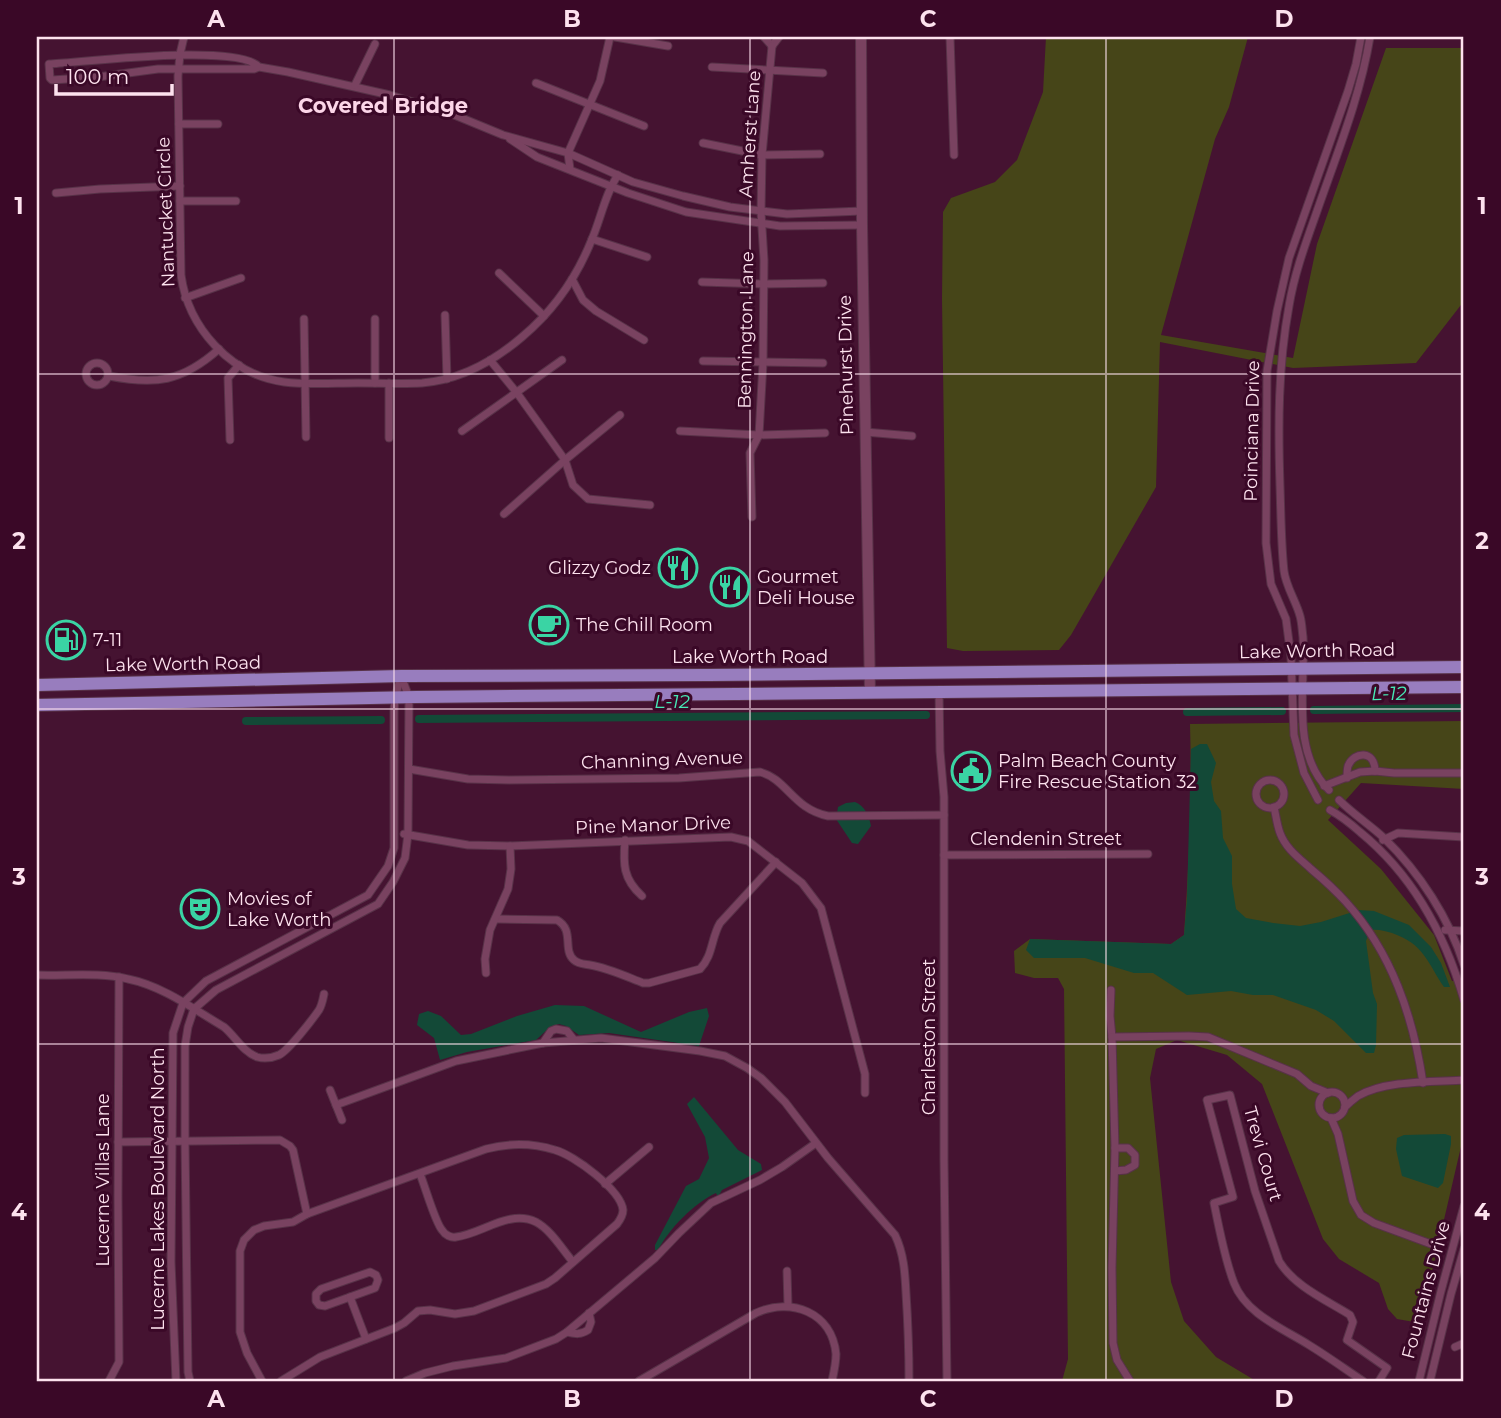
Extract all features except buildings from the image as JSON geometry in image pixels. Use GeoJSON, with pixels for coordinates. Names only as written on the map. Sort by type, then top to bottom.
{"type":"FeatureCollection","features":[{"type":"Feature","properties":{"kind":"main road","name":"Lake Worth Road"},"geometry":{"type":"LineString","coordinates":[[37,685],[401,676],[1464,667]]}},
{"type":"Feature","properties":{"kind":"main road"},"geometry":{"type":"LineString","coordinates":[[674,695],[697,687],[709,675]]}},
{"type":"Feature","properties":{"kind":"main road"},"geometry":{"type":"LineString","coordinates":[[233,701],[245,688],[292,686],[347,678]]}},
{"type":"Feature","properties":{"kind":"main road","name":"Lake Worth Road"},"geometry":{"type":"LineString","coordinates":[[37,705],[409,697],[1464,687]]}},
{"type":"Feature","properties":{"kind":"street","name":"Nantucket Circle"},"geometry":{"type":"LineString","coordinates":[[184,37],[178,68],[181,275],[185,298],[197,323],[219,349],[239,365],[263,377],[305,383],[424,383],[447,379],[490,360],[520,339],[562,294],[592,239],[610,186],[618,176]]}},
{"type":"Feature","properties":{"kind":"street"},"geometry":{"type":"LineString","coordinates":[[570,169],[568,153],[604,67],[613,37],[668,46]]}},
{"type":"Feature","properties":{"kind":"street"},"geometry":{"type":"LineString","coordinates":[[764,37],[772,46],[779,37]]}},
{"type":"Feature","properties":{"kind":"street","name":"Pinehurst Drive"},"geometry":{"type":"LineString","coordinates":[[861,37],[870,693]]}},
{"type":"Feature","properties":{"kind":"street"},"geometry":{"type":"LineString","coordinates":[[950,37],[954,155]]}},
{"type":"Feature","properties":{"kind":"street","name":"Poinciana Drive"},"geometry":{"type":"LineString","coordinates":[[1297,669],[1286,619],[1271,584],[1266,543],[1267,370],[1276,311],[1289,258],[1348,92],[1361,37]]}},
{"type":"Feature","properties":{"kind":"street","name":"Poinciana Drive"},"geometry":{"type":"LineString","coordinates":[[1297,669],[1304,656],[1301,619],[1285,575],[1282,539],[1278,430],[1281,363],[1297,270],[1352,111],[1370,37]]}},
{"type":"Feature","properties":{"kind":"street"},"geometry":{"type":"LineString","coordinates":[[355,85],[375,44]]}},
{"type":"Feature","properties":{"kind":"street","name":"Amherst Lane"},"geometry":{"type":"LineString","coordinates":[[762,225],[762,155],[772,46]]}},
{"type":"Feature","properties":{"kind":"street"},"geometry":{"type":"LineString","coordinates":[[259,67],[254,62],[240,58],[180,54],[49,64],[50,79],[98,77],[158,69],[259,67],[355,85],[424,105],[503,135],[568,153],[618,176],[683,196],[730,207],[787,215],[862,211]]}},
{"type":"Feature","properties":{"kind":"street"},"geometry":{"type":"LineString","coordinates":[[712,67],[823,73]]}},
{"type":"Feature","properties":{"kind":"street"},"geometry":{"type":"LineString","coordinates":[[536,83],[644,126]]}},
{"type":"Feature","properties":{"kind":"street"},"geometry":{"type":"LineString","coordinates":[[179,124],[218,124]]}},
{"type":"Feature","properties":{"kind":"street"},"geometry":{"type":"LineString","coordinates":[[503,135],[537,157],[660,205],[686,212],[762,225],[862,225]]}},
{"type":"Feature","properties":{"kind":"street"},"geometry":{"type":"LineString","coordinates":[[703,143],[762,155],[820,154]]}},
{"type":"Feature","properties":{"kind":"street"},"geometry":{"type":"LineString","coordinates":[[56,193],[180,186]]}},
{"type":"Feature","properties":{"kind":"street"},"geometry":{"type":"LineString","coordinates":[[180,201],[236,201]]}},
{"type":"Feature","properties":{"kind":"street","name":"Bennington Lane"},"geometry":{"type":"LineString","coordinates":[[752,517],[750,453],[759,435],[763,363],[762,225]]}},
{"type":"Feature","properties":{"kind":"street"},"geometry":{"type":"LineString","coordinates":[[592,239],[647,257]]}},
{"type":"Feature","properties":{"kind":"street"},"geometry":{"type":"LineString","coordinates":[[499,273],[544,316]]}},
{"type":"Feature","properties":{"kind":"street"},"geometry":{"type":"LineString","coordinates":[[185,298],[241,278]]}},
{"type":"Feature","properties":{"kind":"street"},"geometry":{"type":"LineString","coordinates":[[572,279],[583,300],[644,340]]}},
{"type":"Feature","properties":{"kind":"street"},"geometry":{"type":"LineString","coordinates":[[702,282],[823,283]]}},
{"type":"Feature","properties":{"kind":"street"},"geometry":{"type":"LineString","coordinates":[[445,315],[447,379]]}},
{"type":"Feature","properties":{"kind":"street"},"geometry":{"type":"LineString","coordinates":[[304,319],[306,437]]}},
{"type":"Feature","properties":{"kind":"street"},"geometry":{"type":"LineString","coordinates":[[375,319],[375,383]]}},
{"type":"Feature","properties":{"kind":"street"},"geometry":{"type":"LineString","coordinates":[[109,376],[148,382],[169,378],[198,365],[219,349]]}},
{"type":"Feature","properties":{"kind":"street"},"geometry":{"type":"LineString","coordinates":[[490,360],[565,460],[573,485],[588,499],[650,505]]}},
{"type":"Feature","properties":{"kind":"street"},"geometry":{"type":"LineString","coordinates":[[462,431],[562,360]]}},
{"type":"Feature","properties":{"kind":"street"},"geometry":{"type":"LineString","coordinates":[[703,361],[823,363]]}},
{"type":"Feature","properties":{"kind":"street"},"geometry":{"type":"LineString","coordinates":[[230,440],[228,378],[239,365]]}},
{"type":"Feature","properties":{"kind":"street"},"geometry":{"type":"LineString","coordinates":[[389,383],[390,438]]}},
{"type":"Feature","properties":{"kind":"street"},"geometry":{"type":"LineString","coordinates":[[504,514],[620,415]]}},
{"type":"Feature","properties":{"kind":"street"},"geometry":{"type":"LineString","coordinates":[[680,431],[759,435],[825,433]]}},
{"type":"Feature","properties":{"kind":"street"},"geometry":{"type":"LineString","coordinates":[[865,432],[912,436]]}},
{"type":"Feature","properties":{"kind":"street"},"geometry":{"type":"LineString","coordinates":[[1297,669],[1294,736],[1304,773],[1318,800]]}},
{"type":"Feature","properties":{"kind":"street"},"geometry":{"type":"LineString","coordinates":[[1297,669],[1296,690],[1309,756],[1326,788],[1360,772],[1464,773]]}},
{"type":"Feature","properties":{"kind":"street"},"geometry":{"type":"LineString","coordinates":[[194,1009],[216,990],[378,904],[394,882],[405,858],[408,834],[409,697],[401,676]]}},
{"type":"Feature","properties":{"kind":"street"},"geometry":{"type":"LineString","coordinates":[[183,1003],[206,981],[368,895],[388,866],[394,848],[395,698],[401,676]]}},
{"type":"Feature","properties":{"kind":"street","name":"Charleston Street"},"geometry":{"type":"LineString","coordinates":[[939,692],[944,814],[947,1381]]}},
{"type":"Feature","properties":{"kind":"street"},"geometry":{"type":"LineString","coordinates":[[1347,778],[1348,766],[1352,760],[1363,755],[1372,758],[1375,771]]}},
{"type":"Feature","properties":{"kind":"street"},"geometry":{"type":"LineString","coordinates":[[1300,760],[1309,756]]}},
{"type":"Feature","properties":{"kind":"street","name":"Channing Avenue"},"geometry":{"type":"LineString","coordinates":[[409,769],[468,779],[509,780],[680,778],[760,772],[777,780],[803,806],[828,816],[944,814]]}},
{"type":"Feature","properties":{"kind":"street"},"geometry":{"type":"LineString","coordinates":[[1339,800],[1385,839],[1415,872],[1443,916],[1464,965]]}},
{"type":"Feature","properties":{"kind":"street"},"geometry":{"type":"LineString","coordinates":[[1274,807],[1280,835],[1293,854],[1346,902],[1372,936],[1394,974],[1407,1008],[1423,1083]]}},
{"type":"Feature","properties":{"kind":"street"},"geometry":{"type":"LineString","coordinates":[[1330,810],[1375,844],[1406,878],[1451,957],[1464,1000]]}},
{"type":"Feature","properties":{"kind":"street","name":"Pine Manor Drive"},"geometry":{"type":"LineString","coordinates":[[395,832],[468,845],[510,846],[732,837],[748,841],[802,883],[821,908],[865,1074],[865,1093]]}},
{"type":"Feature","properties":{"kind":"street"},"geometry":{"type":"LineString","coordinates":[[1375,844],[1398,833],[1464,837]]}},
{"type":"Feature","properties":{"kind":"street"},"geometry":{"type":"LineString","coordinates":[[625,840],[624,857],[630,886],[642,896]]}},
{"type":"Feature","properties":{"kind":"street"},"geometry":{"type":"LineString","coordinates":[[486,973],[485,959],[490,929],[508,889],[510,846]]}},
{"type":"Feature","properties":{"kind":"street","name":"Clendenin Street"},"geometry":{"type":"LineString","coordinates":[[944,855],[1148,854]]}},
{"type":"Feature","properties":{"kind":"street"},"geometry":{"type":"LineString","coordinates":[[496,919],[557,920],[567,931],[570,956],[573,960],[649,983],[704,965],[710,956],[720,923],[776,862]]}},
{"type":"Feature","properties":{"kind":"street"},"geometry":{"type":"LineString","coordinates":[[1437,930],[1464,931]]}},
{"type":"Feature","properties":{"kind":"street"},"geometry":{"type":"LineString","coordinates":[[37,975],[119,977],[141,982],[224,1027],[247,1051],[259,1058],[281,1055],[289,1048],[320,1008],[324,994]]}},
{"type":"Feature","properties":{"kind":"street","name":"Lucerne Villas Lane"},"geometry":{"type":"LineString","coordinates":[[109,1381],[120,1357],[119,977]]}},
{"type":"Feature","properties":{"kind":"street"},"geometry":{"type":"LineString","coordinates":[[1111,990],[1115,1148],[1113,1343],[1117,1360],[1129,1381]]}},
{"type":"Feature","properties":{"kind":"street","name":"Lucerne Lakes Boulevard North"},"geometry":{"type":"LineString","coordinates":[[176,1381],[171,1262],[173,1033],[183,1003]]}},
{"type":"Feature","properties":{"kind":"street","name":"Lucerne Lakes Boulevard North"},"geometry":{"type":"LineString","coordinates":[[190,1381],[185,1046],[194,1009]]}},
{"type":"Feature","properties":{"kind":"street"},"geometry":{"type":"LineString","coordinates":[[543,1043],[551,1031],[556,1029],[567,1031],[574,1040]]}},
{"type":"Feature","properties":{"kind":"street"},"geometry":{"type":"LineString","coordinates":[[1112,1037],[1208,1037],[1297,1074],[1311,1086],[1328,1093],[1360,1095]]}},
{"type":"Feature","properties":{"kind":"street"},"geometry":{"type":"LineString","coordinates":[[336,1105],[456,1060],[543,1043],[601,1038],[725,1056],[761,1078],[785,1102],[816,1143],[895,1235],[904,1259],[909,1381]]}},
{"type":"Feature","properties":{"kind":"street"},"geometry":{"type":"LineString","coordinates":[[1338,1134],[1340,1116],[1345,1107],[1360,1095],[1382,1087],[1464,1080]]}},
{"type":"Feature","properties":{"kind":"street"},"geometry":{"type":"LineString","coordinates":[[1311,1086],[1323,1114],[1331,1118],[1340,1116]]}},
{"type":"Feature","properties":{"kind":"street"},"geometry":{"type":"LineString","coordinates":[[330,1090],[342,1121]]}},
{"type":"Feature","properties":{"kind":"street"},"geometry":{"type":"LineString","coordinates":[[1320,1103],[1328,1093]]}},
{"type":"Feature","properties":{"kind":"street"},"geometry":{"type":"LineString","coordinates":[[1339,1094],[1345,1107]]}},
{"type":"Feature","properties":{"kind":"street","name":"Trevi Court"},"geometry":{"type":"LineString","coordinates":[[1363,1381],[1259,1314],[1234,1284],[1214,1203],[1233,1197],[1207,1100],[1230,1095],[1255,1191],[1279,1261],[1298,1282],[1350,1315],[1353,1322],[1347,1340],[1387,1367],[1379,1381]]}},
{"type":"Feature","properties":{"kind":"street"},"geometry":{"type":"LineString","coordinates":[[1331,1118],[1338,1134],[1353,1201],[1361,1214],[1374,1223],[1431,1244]]}},
{"type":"Feature","properties":{"kind":"street"},"geometry":{"type":"LineString","coordinates":[[118,1142],[280,1140],[285,1142],[295,1155],[307,1214]]}},
{"type":"Feature","properties":{"kind":"street"},"geometry":{"type":"LineString","coordinates":[[406,1381],[453,1366],[506,1358],[556,1339],[655,1258],[711,1203],[760,1180],[816,1143]]}},
{"type":"Feature","properties":{"kind":"street"},"geometry":{"type":"LineString","coordinates":[[262,1381],[247,1353],[240,1332],[240,1251],[244,1240],[254,1230],[293,1222],[307,1214],[492,1147],[506,1145],[529,1145],[560,1151],[586,1167],[620,1202],[623,1212],[617,1224],[546,1284],[474,1311],[455,1314],[418,1311],[395,1328],[309,1362],[281,1381]]}},
{"type":"Feature","properties":{"kind":"street"},"geometry":{"type":"LineString","coordinates":[[605,1184],[649,1147]]}},
{"type":"Feature","properties":{"kind":"street"},"geometry":{"type":"LineString","coordinates":[[1115,1148],[1128,1148],[1135,1155],[1135,1165],[1126,1170],[1115,1171]]}},
{"type":"Feature","properties":{"kind":"street"},"geometry":{"type":"LineString","coordinates":[[420,1174],[439,1225],[446,1234],[456,1237],[506,1220],[524,1219],[536,1222],[546,1230],[573,1262]]}},
{"type":"Feature","properties":{"kind":"street","name":"Fountains Drive"},"geometry":{"type":"LineString","coordinates":[[1419,1381],[1464,1206]]}},
{"type":"Feature","properties":{"kind":"street","name":"Fountains Drive"},"geometry":{"type":"LineString","coordinates":[[1430,1381],[1451,1294],[1463,1262],[1464,1249]]}},
{"type":"Feature","properties":{"kind":"street"},"geometry":{"type":"LineString","coordinates":[[1451,1257],[1463,1262]]}},
{"type":"Feature","properties":{"kind":"street"},"geometry":{"type":"LineString","coordinates":[[788,1270],[788,1306]]}},
{"type":"Feature","properties":{"kind":"street"},"geometry":{"type":"LineString","coordinates":[[369,1272],[376,1275],[378,1280],[375,1288],[349,1297],[325,1306],[316,1301],[316,1294],[321,1289],[369,1272]]}},
{"type":"Feature","properties":{"kind":"street"},"geometry":{"type":"LineString","coordinates":[[349,1297],[366,1339]]}},
{"type":"Feature","properties":{"kind":"street"},"geometry":{"type":"LineString","coordinates":[[639,1381],[756,1313],[773,1307],[788,1306],[811,1314],[828,1330],[835,1353],[832,1381]]}},
{"type":"Feature","properties":{"kind":"street"},"geometry":{"type":"LineString","coordinates":[[567,1332],[581,1334],[588,1330],[591,1322],[589,1313]]}},
{"type":"Feature","properties":{"kind":"street"},"geometry":{"type":"LineString","coordinates":[[1455,1347],[1464,1343]]}},
{"type":"Feature","properties":{"kind":"shaded area"},"geometry":{"type":"Polygon","coordinates":[[[1046,37],[1248,37],[1229,107],[1215,139],[1161,335],[1293,358],[1317,244],[1386,48],[1464,48],[1464,301],[1416,363],[1293,368],[1160,342],[1156,487],[1071,635],[1059,650],[963,651],[947,648],[943,212],[951,198],[995,182],[1017,160],[1043,92],[1046,37]]]}},
{"type":"Feature","properties":{"kind":"shaded area"},"geometry":{"type":"Polygon","coordinates":[[[1464,721],[1464,789],[1361,783],[1328,820],[1381,869],[1434,935],[1452,981],[1464,981],[1463,1138],[1420,1323],[1397,1319],[1388,1309],[1379,1283],[1339,1259],[1323,1239],[1262,1084],[1227,1055],[1177,1040],[1156,1049],[1150,1078],[1171,1282],[1184,1321],[1216,1357],[1256,1381],[1062,1381],[1068,1359],[1064,989],[1058,978],[1034,978],[1015,973],[1014,951],[1030,939],[1171,944],[1184,935],[1190,830],[1190,724],[1464,721]]]}},
{"type":"Feature","properties":{"kind":"shaded area"},"geometry":{"type":"Polygon","coordinates":[[[1207,744],[1216,763],[1211,782],[1214,801],[1221,811],[1223,838],[1232,856],[1232,884],[1236,909],[1246,918],[1300,926],[1359,910],[1374,911],[1409,925],[1431,947],[1441,963],[1450,987],[1444,987],[1424,955],[1403,937],[1370,930],[1366,941],[1377,1004],[1374,1053],[1366,1053],[1334,1021],[1316,1010],[1273,995],[1231,991],[1187,995],[1153,973],[1134,973],[1085,958],[1034,958],[1026,950],[1030,939],[1171,944],[1184,935],[1191,749],[1207,744]]]}},
{"type":"Feature","properties":{"kind":"shaded area"},"geometry":{"type":"Polygon","coordinates":[[[855,802],[866,812],[871,826],[858,844],[852,843],[836,819],[838,807],[855,802]]]}},
{"type":"Feature","properties":{"kind":"shaded area"},"geometry":{"type":"Polygon","coordinates":[[[555,1005],[584,1006],[641,1032],[689,1012],[707,1008],[709,1016],[699,1046],[609,1033],[579,1035],[559,1024],[550,1027],[536,1040],[467,1052],[440,1060],[434,1038],[417,1025],[419,1014],[428,1011],[441,1016],[461,1035],[471,1034],[555,1005]]]}},
{"type":"Feature","properties":{"kind":"shaded area"},"geometry":{"type":"Polygon","coordinates":[[[694,1097],[738,1150],[761,1164],[762,1170],[722,1190],[718,1197],[716,1193],[699,1203],[675,1225],[658,1250],[655,1250],[655,1245],[686,1186],[699,1179],[709,1158],[705,1137],[687,1104],[694,1097]]]}},
{"type":"Feature","properties":{"kind":"shaded area"},"geometry":{"type":"Polygon","coordinates":[[[1404,1135],[1451,1136],[1451,1144],[1443,1183],[1438,1188],[1402,1176],[1396,1149],[1397,1138],[1404,1135]]]}},
{"type":"Feature","properties":{"kind":"waterway","name":"L-12"},"geometry":{"type":"LineString","coordinates":[[1314,710],[1464,708]]}},
{"type":"Feature","properties":{"kind":"waterway","name":"L-12"},"geometry":{"type":"LineString","coordinates":[[1187,712],[1282,711]]}},
{"type":"Feature","properties":{"kind":"waterway","name":"L-12"},"geometry":{"type":"LineString","coordinates":[[419,719],[926,715]]}},
{"type":"Feature","properties":{"kind":"waterway","name":"L-12"},"geometry":{"type":"LineString","coordinates":[[246,721],[381,720]]}},
{"type":"Feature","properties":{"kind":"place","name":"Glizzy Godz"},"geometry":{"type":"Point","coordinates":[678,568]}},
{"type":"Feature","properties":{"kind":"place","name":"Gourmet Deli House"},"geometry":{"type":"Point","coordinates":[730,587]}},
{"type":"Feature","properties":{"kind":"place","name":"The Chill Room"},"geometry":{"type":"Point","coordinates":[549,625]}},
{"type":"Feature","properties":{"kind":"place","name":"7-11"},"geometry":{"type":"Point","coordinates":[66,640]}},
{"type":"Feature","properties":{"kind":"place","name":"Palm Beach County Fire Rescue Station 32"},"geometry":{"type":"Point","coordinates":[971,771]}},
{"type":"Feature","properties":{"kind":"place","name":"Movies of Lake Worth"},"geometry":{"type":"Point","coordinates":[200,909]}},
{"type":"Feature","properties":{"kind":"district","name":"Covered Bridge"},"geometry":{"type":"Point","coordinates":[383,106]}}]}
